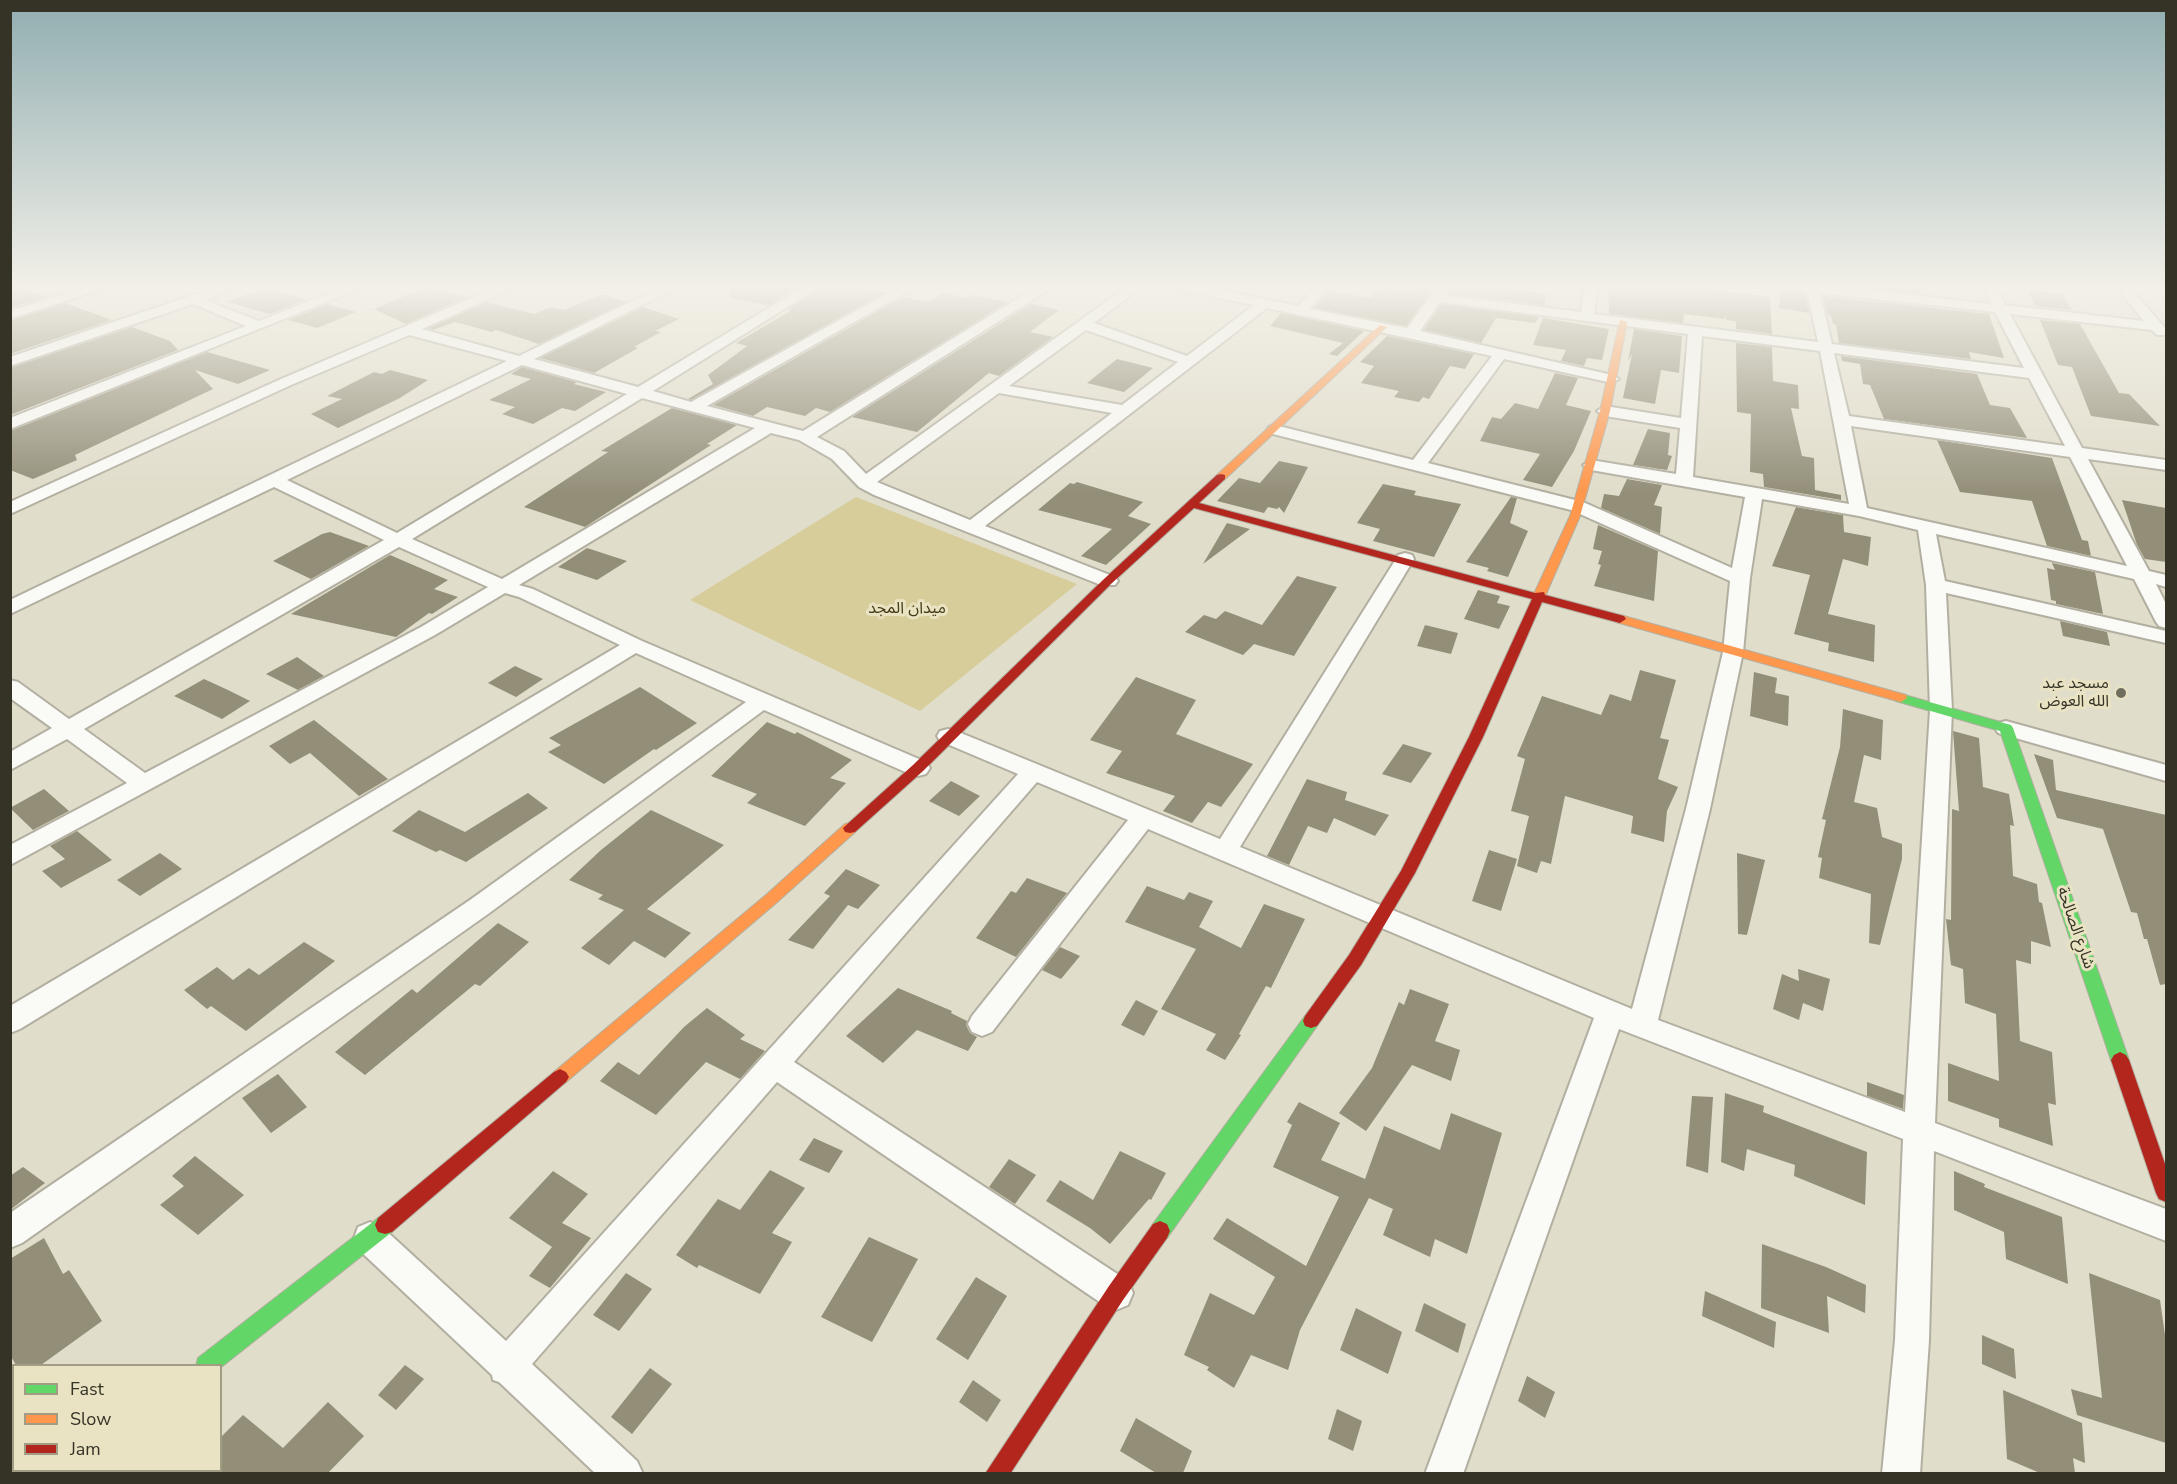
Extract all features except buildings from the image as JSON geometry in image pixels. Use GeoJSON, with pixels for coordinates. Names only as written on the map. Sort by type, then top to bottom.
{"type":"FeatureCollection","features":[{"type":"Feature","properties":{"kind":"street"},"geometry":{"type":"LineString","coordinates":[[10,362],[30,355]]}},
{"type":"Feature","properties":{"kind":"street"},"geometry":{"type":"LineString","coordinates":[[10,424],[185,355]]}},
{"type":"Feature","properties":{"kind":"street"},"geometry":{"type":"LineString","coordinates":[[10,508],[349,355]]}},
{"type":"Feature","properties":{"kind":"street"},"geometry":{"type":"LineString","coordinates":[[508,355],[805,437],[838,455],[865,483],[901,501],[1108,581]]}},
{"type":"Feature","properties":{"kind":"street"},"geometry":{"type":"LineString","coordinates":[[10,608],[531,355]]}},
{"type":"Feature","properties":{"kind":"street"},"geometry":{"type":"LineString","coordinates":[[10,762],[398,540],[700,355]]}},
{"type":"Feature","properties":{"kind":"street"},"geometry":{"type":"LineString","coordinates":[[695,406],[786,355]]}},
{"type":"Feature","properties":{"kind":"street"},"geometry":{"type":"LineString","coordinates":[[805,437],[937,355]]}},
{"type":"Feature","properties":{"kind":"street"},"geometry":{"type":"LineString","coordinates":[[865,483],[1041,355]]}},
{"type":"Feature","properties":{"kind":"street"},"geometry":{"type":"LineString","coordinates":[[1172,355],[1188,361]]}},
{"type":"Feature","properties":{"kind":"street"},"geometry":{"type":"LineString","coordinates":[[972,527],[1196,355]]}},
{"type":"Feature","properties":{"kind":"street"},"geometry":{"type":"LineString","coordinates":[[207,1364],[370,1238],[771,899],[918,768],[1108,581],[1275,430],[1353,355]]}},
{"type":"Feature","properties":{"kind":"street"},"geometry":{"type":"LineString","coordinates":[[1418,465],[1499,355]]}},
{"type":"Feature","properties":{"kind":"street"},"geometry":{"type":"LineString","coordinates":[[1511,355],[1612,379]]}},
{"type":"Feature","properties":{"kind":"street"},"geometry":{"type":"LineString","coordinates":[[996,1473],[1116,1293],[1355,960],[1383,916],[1476,737],[1567,536],[1591,465],[1617,355]]}},
{"type":"Feature","properties":{"kind":"street"},"geometry":{"type":"LineString","coordinates":[[1684,480],[1693,355]]}},
{"type":"Feature","properties":{"kind":"street"},"geometry":{"type":"LineString","coordinates":[[1828,355],[1859,512]]}},
{"type":"Feature","properties":{"kind":"street"},"geometry":{"type":"LineString","coordinates":[[1885,355],[2036,374]]}},
{"type":"Feature","properties":{"kind":"street"},"geometry":{"type":"LineString","coordinates":[[2026,355],[2075,453],[2166,622]]}},
{"type":"Feature","properties":{"kind":"street"},"geometry":{"type":"LineString","coordinates":[[996,388],[1123,410]]}},
{"type":"Feature","properties":{"kind":"street"},"geometry":{"type":"LineString","coordinates":[[1605,411],[1688,424]]}},
{"type":"Feature","properties":{"kind":"street"},"geometry":{"type":"LineString","coordinates":[[1842,420],[2166,465]]}},
{"type":"Feature","properties":{"kind":"street"},"geometry":{"type":"LineString","coordinates":[[10,856],[505,587],[769,427]]}},
{"type":"Feature","properties":{"kind":"street"},"geometry":{"type":"LineString","coordinates":[[1275,430],[1577,506],[1625,530],[1740,578]]}},
{"type":"Feature","properties":{"kind":"street"},"geometry":{"type":"LineString","coordinates":[[1591,465],[1859,512],[2166,581]]}},
{"type":"Feature","properties":{"kind":"street"},"geometry":{"type":"LineString","coordinates":[[274,480],[398,540],[505,587],[526,593],[635,645],[918,768]]}},
{"type":"Feature","properties":{"kind":"street"},"geometry":{"type":"LineString","coordinates":[[1642,1026],[1698,809],[1733,652],[1740,578],[1755,493]]}},
{"type":"Feature","properties":{"kind":"street"},"geometry":{"type":"LineString","coordinates":[[1192,504],[1540,596],[2166,773]]}},
{"type":"Feature","properties":{"kind":"street"},"geometry":{"type":"LineString","coordinates":[[1901,1473],[1912,1340],[1919,1131],[1941,710],[1936,585],[1926,526]]}},
{"type":"Feature","properties":{"kind":"street"},"geometry":{"type":"LineString","coordinates":[[1225,851],[1405,559]]}},
{"type":"Feature","properties":{"kind":"street"},"geometry":{"type":"LineString","coordinates":[[1936,585],[2166,637]]}},
{"type":"Feature","properties":{"kind":"street"},"geometry":{"type":"LineString","coordinates":[[10,1021],[635,645]]}},
{"type":"Feature","properties":{"kind":"street"},"geometry":{"type":"LineString","coordinates":[[10,687],[70,728],[144,784]]}},
{"type":"Feature","properties":{"kind":"street"},"geometry":{"type":"LineString","coordinates":[[10,1232],[479,907],[763,700]]}},
{"type":"Feature","properties":{"kind":"street","name":"شارع الصالحة"},"geometry":{"type":"LineString","coordinates":[[2006,728],[2166,1193]]}},
{"type":"Feature","properties":{"kind":"street"},"geometry":{"type":"LineString","coordinates":[[948,736],[1642,1026],[2166,1225]]}},
{"type":"Feature","properties":{"kind":"street"},"geometry":{"type":"LineString","coordinates":[[506,1366],[1033,772]]}},
{"type":"Feature","properties":{"kind":"street"},"geometry":{"type":"LineString","coordinates":[[982,1024],[1143,818]]}},
{"type":"Feature","properties":{"kind":"street"},"geometry":{"type":"LineString","coordinates":[[1444,1473],[1610,1013]]}},
{"type":"Feature","properties":{"kind":"street"},"geometry":{"type":"LineString","coordinates":[[773,1064],[1116,1293]]}},
{"type":"Feature","properties":{"kind":"street"},"geometry":{"type":"LineString","coordinates":[[370,1238],[624,1473]]}},
{"type":"Feature","properties":{"kind":"green space","name":"ميدان المجد"},"geometry":{"type":"Polygon","coordinates":[[[856,497],[1077,584],[920,711],[690,600],[856,497]]]}},
{"type":"Feature","properties":{"kind":"traffic: fast"},"geometry":{"type":"LineString","coordinates":[[1901,698],[2006,728],[2120,1060]]}},
{"type":"Feature","properties":{"kind":"traffic: fast"},"geometry":{"type":"LineString","coordinates":[[1160,1231],[1311,1021]]}},
{"type":"Feature","properties":{"kind":"traffic: fast"},"geometry":{"type":"LineString","coordinates":[[209,1364],[385,1225]]}},
{"type":"Feature","properties":{"kind":"traffic: slow"},"geometry":{"type":"LineString","coordinates":[[1221,477],[1352,355]]}},
{"type":"Feature","properties":{"kind":"traffic: slow"},"geometry":{"type":"LineString","coordinates":[[1540,594],[1575,516],[1605,411],[1616,355]]}},
{"type":"Feature","properties":{"kind":"traffic: slow"},"geometry":{"type":"LineString","coordinates":[[1620,619],[1901,698]]}},
{"type":"Feature","properties":{"kind":"traffic: slow"},"geometry":{"type":"LineString","coordinates":[[560,1077],[771,899],[850,828]]}},
{"type":"Feature","properties":{"kind":"traffic: jam"},"geometry":{"type":"LineString","coordinates":[[850,828],[918,768],[1108,581],[1221,477]]}},
{"type":"Feature","properties":{"kind":"traffic: jam"},"geometry":{"type":"LineString","coordinates":[[1192,504],[1620,619]]}},
{"type":"Feature","properties":{"kind":"traffic: jam"},"geometry":{"type":"LineString","coordinates":[[1311,1021],[1355,960],[1407,873],[1476,737],[1540,594]]}},
{"type":"Feature","properties":{"kind":"traffic: jam"},"geometry":{"type":"LineString","coordinates":[[2120,1060],[2166,1193]]}},
{"type":"Feature","properties":{"kind":"traffic: jam"},"geometry":{"type":"LineString","coordinates":[[385,1225],[560,1077]]}},
{"type":"Feature","properties":{"kind":"traffic: jam"},"geometry":{"type":"LineString","coordinates":[[996,1474],[1160,1231]]}},
{"type":"Feature","properties":{"kind":"place","name":"مسجد عبد الله العوض"},"geometry":{"type":"Point","coordinates":[2121,693]}}]}
